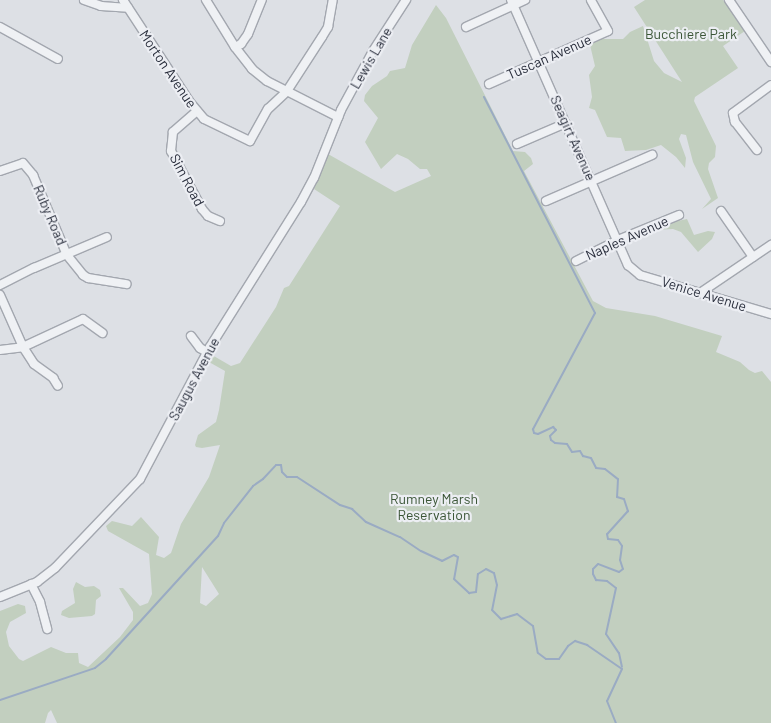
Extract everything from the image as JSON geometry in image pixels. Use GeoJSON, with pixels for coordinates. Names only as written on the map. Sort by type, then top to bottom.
{"type":"FeatureCollection","features":[{"type":"Feature","properties":{"kind":"street"},"geometry":{"type":"LineString","coordinates":[[84,0],[101,6],[128,8]]}},
{"type":"Feature","properties":{"kind":"street","name":"Morton Avenue"},"geometry":{"type":"LineString","coordinates":[[122,0],[204,119],[250,141],[268,109],[287,91]]}},
{"type":"Feature","properties":{"kind":"street"},"geometry":{"type":"LineString","coordinates":[[206,0],[235,47],[252,69],[267,81],[338,117]]}},
{"type":"Feature","properties":{"kind":"street"},"geometry":{"type":"LineString","coordinates":[[235,47],[241,44],[248,34],[262,0]]}},
{"type":"Feature","properties":{"kind":"street"},"geometry":{"type":"LineString","coordinates":[[287,91],[328,27],[333,0]]}},
{"type":"Feature","properties":{"kind":"street","name":"Lewis Lane"},"geometry":{"type":"LineString","coordinates":[[338,117],[373,51],[406,0]]}},
{"type":"Feature","properties":{"kind":"street"},"geometry":{"type":"LineString","coordinates":[[466,27],[512,3],[525,0]]}},
{"type":"Feature","properties":{"kind":"street","name":"Tuscan Avenue"},"geometry":{"type":"LineString","coordinates":[[489,84],[608,31],[591,0]]}},
{"type":"Feature","properties":{"kind":"street"},"geometry":{"type":"LineString","coordinates":[[729,0],[771,62]]}},
{"type":"Feature","properties":{"kind":"street","name":"Seagirt Avenue"},"geometry":{"type":"LineString","coordinates":[[512,3],[628,265],[637,273]]}},
{"type":"Feature","properties":{"kind":"street"},"geometry":{"type":"LineString","coordinates":[[0,27],[58,59]]}},
{"type":"Feature","properties":{"kind":"street"},"geometry":{"type":"LineString","coordinates":[[757,150],[735,122],[733,113],[771,85]]}},
{"type":"Feature","properties":{"kind":"street","name":"Sim Road"},"geometry":{"type":"LineString","coordinates":[[197,111],[173,132],[171,151],[202,209],[208,216],[220,221]]}},
{"type":"Feature","properties":{"kind":"street","name":"Saugus Avenue"},"geometry":{"type":"LineString","coordinates":[[0,597],[31,584],[55,568],[140,479],[207,352],[302,202],[314,178],[338,117]]}},
{"type":"Feature","properties":{"kind":"street"},"geometry":{"type":"LineString","coordinates":[[517,144],[566,123]]}},
{"type":"Feature","properties":{"kind":"street"},"geometry":{"type":"LineString","coordinates":[[546,201],[652,155]]}},
{"type":"Feature","properties":{"kind":"street","name":"Ruby Road"},"geometry":{"type":"LineString","coordinates":[[0,171],[23,163],[33,176],[67,255],[83,275],[88,278],[127,284]]}},
{"type":"Feature","properties":{"kind":"street"},"geometry":{"type":"LineString","coordinates":[[720,211],[753,257]]}},
{"type":"Feature","properties":{"kind":"street","name":"Naples Avenue"},"geometry":{"type":"LineString","coordinates":[[576,261],[618,240],[679,215]]}},
{"type":"Feature","properties":{"kind":"street"},"geometry":{"type":"LineString","coordinates":[[0,285],[107,237]]}},
{"type":"Feature","properties":{"kind":"street"},"geometry":{"type":"LineString","coordinates":[[700,293],[771,245]]}},
{"type":"Feature","properties":{"kind":"street","name":"Venice Avenue"},"geometry":{"type":"LineString","coordinates":[[637,273],[771,314]]}},
{"type":"Feature","properties":{"kind":"street"},"geometry":{"type":"LineString","coordinates":[[0,295],[23,347],[34,364],[53,378],[58,386]]}},
{"type":"Feature","properties":{"kind":"street"},"geometry":{"type":"LineString","coordinates":[[0,350],[23,347],[82,319],[102,333]]}},
{"type":"Feature","properties":{"kind":"street"},"geometry":{"type":"LineString","coordinates":[[191,336],[200,348],[207,352]]}},
{"type":"Feature","properties":{"kind":"street"},"geometry":{"type":"LineString","coordinates":[[31,584],[40,602],[47,630]]}},
{"type":"Feature","properties":{"kind":"green space","name":"Bucchiere Park"},"geometry":{"type":"Polygon","coordinates":[[[645,0],[723,0],[745,31],[723,46],[738,68],[695,97],[694,101],[716,146],[715,157],[709,163],[708,169],[718,198],[702,209],[711,199],[693,162],[686,135],[681,134],[679,139],[686,158],[685,168],[676,157],[661,145],[646,150],[625,151],[621,138],[607,137],[595,110],[589,108],[592,97],[589,75],[595,66],[590,45],[599,39],[623,39],[630,32],[643,26],[654,61],[664,73],[682,82],[634,7],[645,0]]]}},
{"type":"Feature","properties":{"kind":"green space","name":"Rumney Marsh Reservation"},"geometry":{"type":"Polygon","coordinates":[[[436,5],[446,18],[513,151],[525,152],[531,158],[533,164],[524,171],[593,301],[606,308],[655,316],[722,336],[716,352],[740,362],[755,373],[762,371],[771,382],[771,723],[57,723],[51,710],[45,723],[0,723],[0,611],[18,604],[25,606],[26,613],[10,622],[6,632],[9,646],[19,659],[23,661],[51,647],[66,653],[78,653],[79,663],[88,667],[120,637],[133,620],[133,612],[119,588],[123,588],[140,606],[148,603],[152,594],[149,554],[108,531],[106,526],[112,521],[132,526],[141,517],[159,537],[156,555],[164,558],[171,553],[181,524],[209,477],[220,445],[202,448],[195,445],[198,435],[216,422],[219,410],[225,371],[209,362],[212,355],[231,366],[240,363],[276,307],[284,288],[289,286],[340,206],[314,189],[328,154],[395,192],[431,176],[427,169],[420,169],[408,159],[397,154],[381,169],[365,142],[378,118],[364,101],[365,95],[372,86],[387,76],[390,71],[405,68],[412,45],[436,5]],[[202,567],[200,603],[206,606],[219,594],[202,567]]]}},
{"type":"Feature","properties":{"kind":"green space"},"geometry":{"type":"Polygon","coordinates":[[[687,219],[694,235],[708,231],[715,232],[712,239],[698,252],[681,232],[673,229],[655,230],[660,225],[687,219]]]}},
{"type":"Feature","properties":{"kind":"green space"},"geometry":{"type":"Polygon","coordinates":[[[76,582],[85,587],[94,586],[100,590],[101,596],[96,600],[95,614],[92,616],[69,618],[61,615],[62,611],[75,603],[73,589],[76,582]]]}},
{"type":"Feature","properties":{"kind":"waterway"},"geometry":{"type":"LineString","coordinates":[[484,97],[595,313],[533,429],[534,433],[538,434],[553,427],[556,430],[550,436],[551,440],[555,443],[567,444],[572,452],[580,451],[583,456],[591,458],[596,468],[605,469],[618,479],[617,497],[624,499],[628,511],[607,534],[608,539],[618,540],[622,546],[620,560],[623,569],[619,572],[598,564],[593,569],[593,574],[596,580],[607,581],[616,588],[606,634],[619,653],[622,667]]}},
{"type":"Feature","properties":{"kind":"waterway"},"geometry":{"type":"LineString","coordinates":[[0,700],[95,668],[106,659],[218,536],[224,523],[253,486],[263,479],[276,465],[281,465],[282,472],[287,477],[297,477],[340,505],[352,509],[366,522],[400,537],[421,551],[442,561],[454,555],[458,557],[454,579],[469,593],[476,592],[478,574],[486,569],[494,573],[497,585],[492,610],[501,619],[517,614],[533,626],[538,653],[546,659],[559,659],[568,646],[575,641],[587,645],[622,669],[607,701],[616,723]]}}]}
